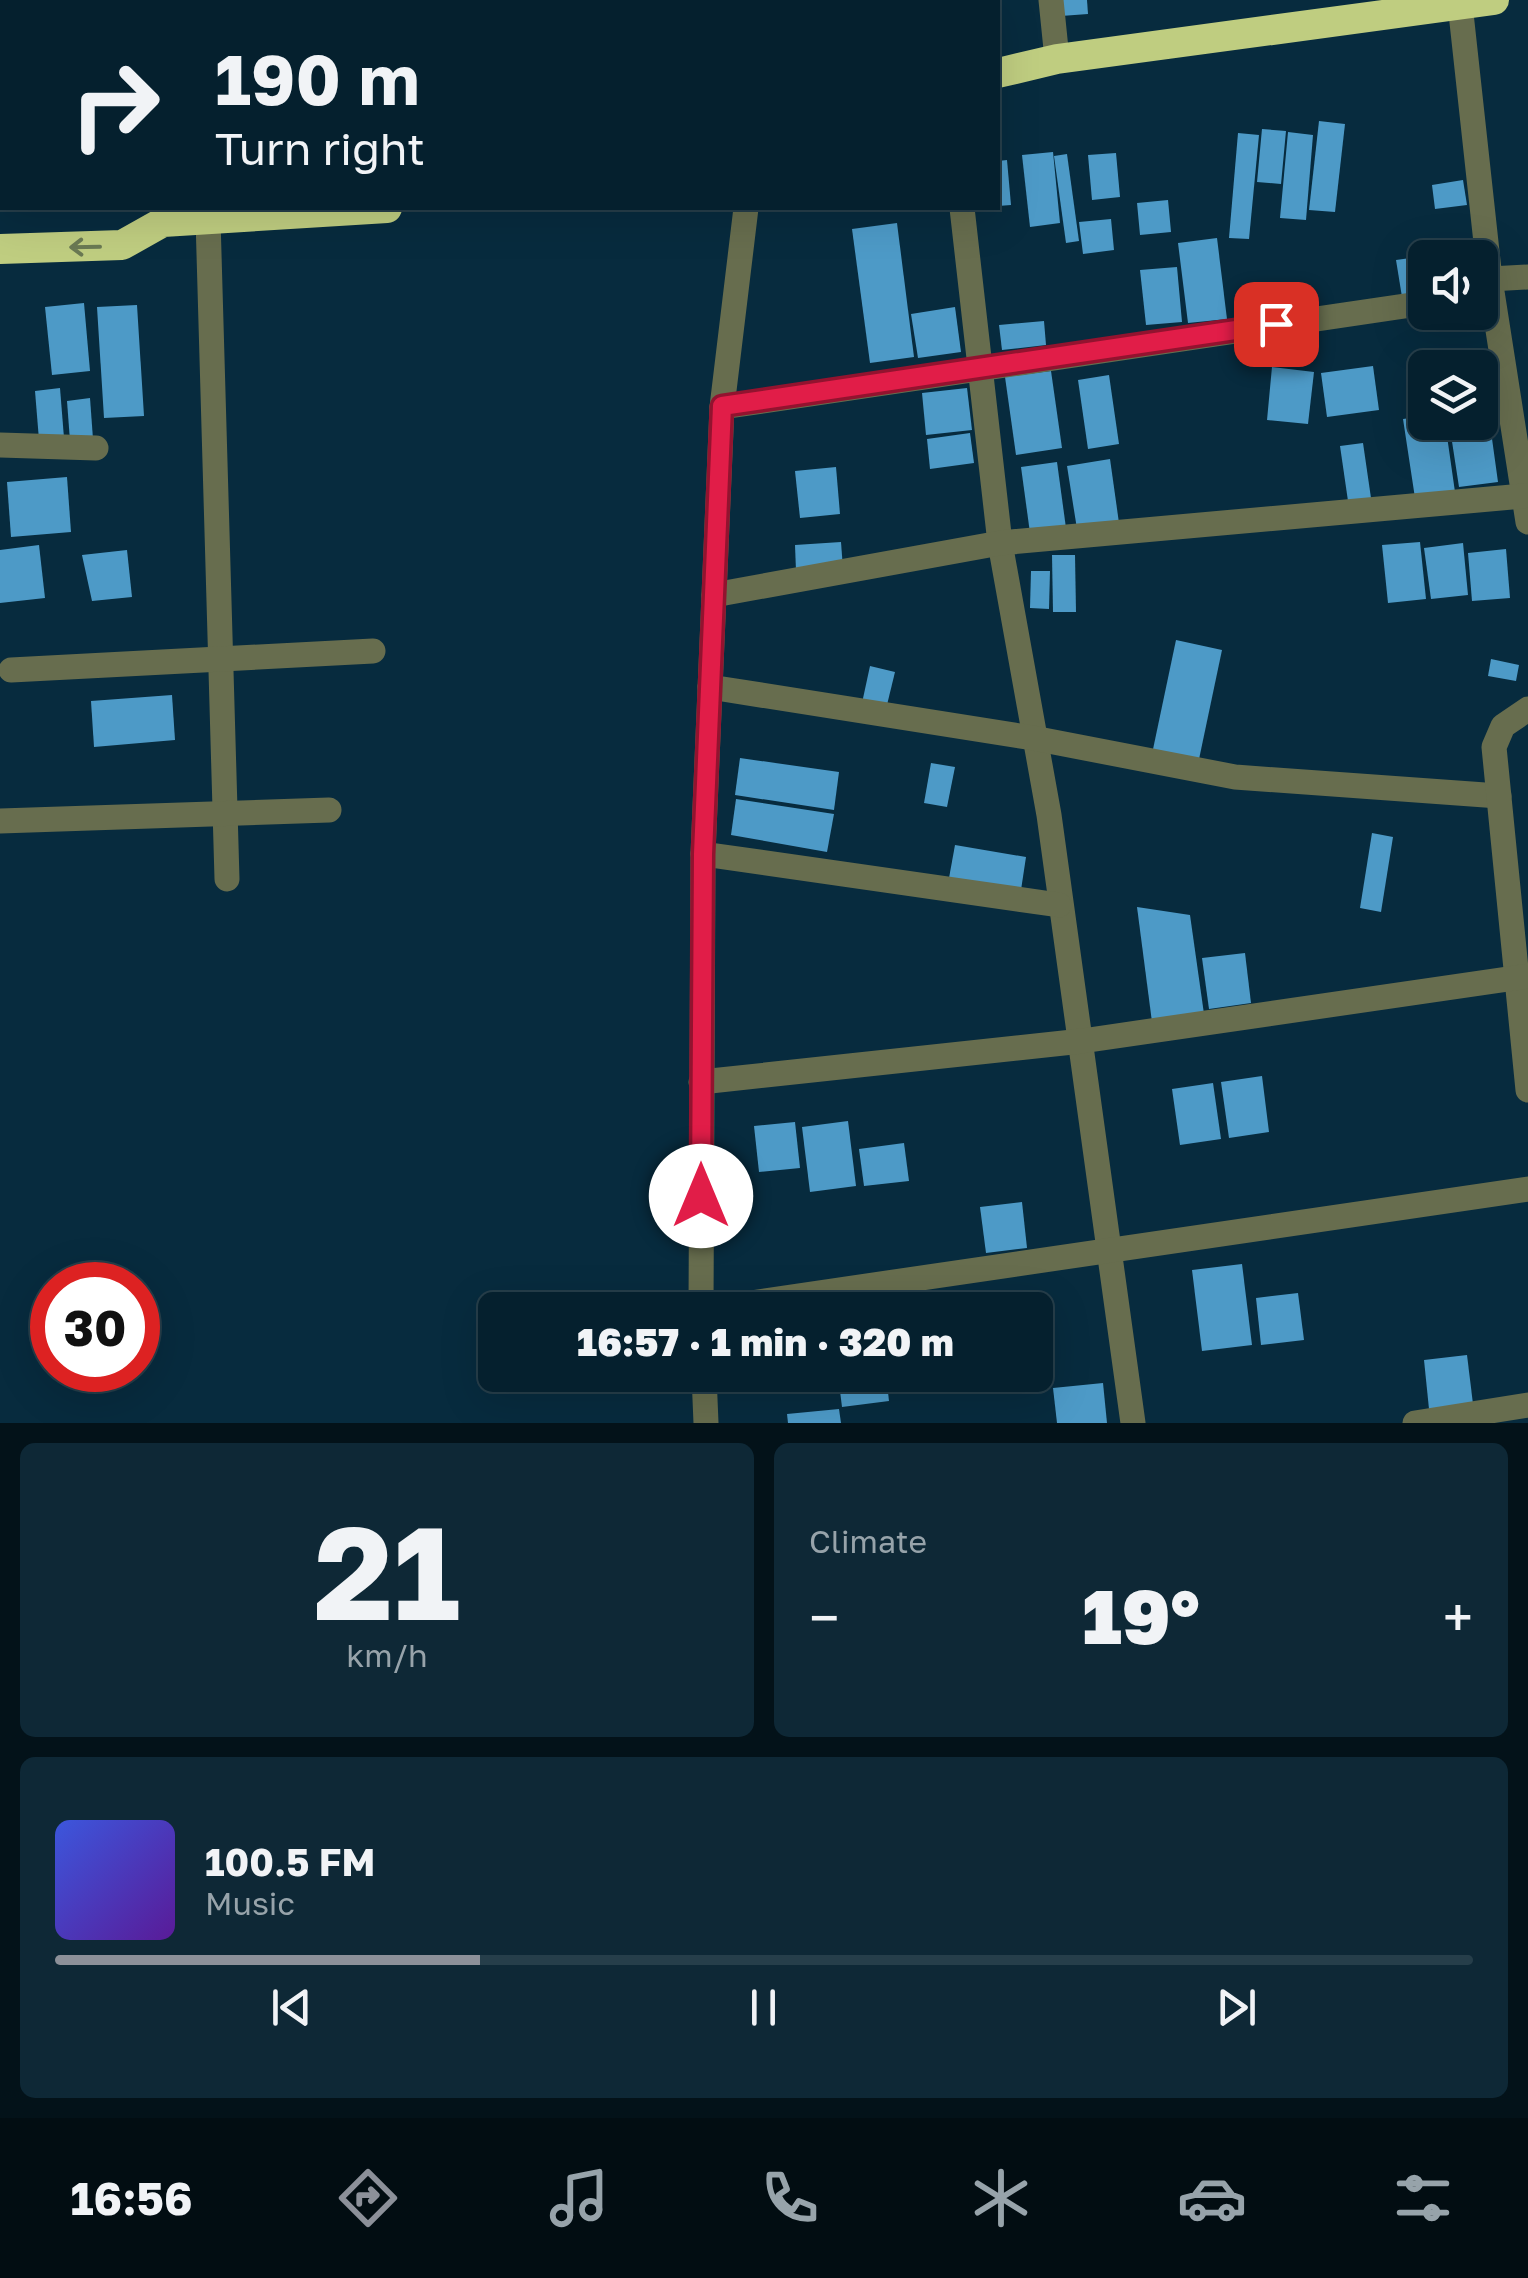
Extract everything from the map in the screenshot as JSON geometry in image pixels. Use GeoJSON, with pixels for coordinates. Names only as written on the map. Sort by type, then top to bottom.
{"type":"FeatureCollection","features":[{"type":"Feature","properties":{"kind":"highway"},"geometry":{"type":"LineString","coordinates":[[1000,72],[1058,59],[1494,0]]}},
{"type":"Feature","properties":{"kind":"highway"},"geometry":{"type":"LineString","coordinates":[[0,249],[122,245],[156,212],[208,219],[354,210]]}},
{"type":"Feature","properties":{"kind":"street"},"geometry":{"type":"LineString","coordinates":[[1051,0],[1058,59]]}},
{"type":"Feature","properties":{"kind":"street"},"geometry":{"type":"LineString","coordinates":[[1460,4],[1482,240]]}},
{"type":"Feature","properties":{"kind":"street"},"geometry":{"type":"LineString","coordinates":[[702,1292],[703,854],[722,406],[746,210]]}},
{"type":"Feature","properties":{"kind":"street"},"geometry":{"type":"LineString","coordinates":[[962,210],[1000,544],[1032,738],[1049,815],[1058,904],[1082,1042],[1133,1423]]}},
{"type":"Feature","properties":{"kind":"street"},"geometry":{"type":"LineString","coordinates":[[208,219],[226,880]]}},
{"type":"Feature","properties":{"kind":"street"},"geometry":{"type":"LineString","coordinates":[[1498,286],[1528,277]]}},
{"type":"Feature","properties":{"kind":"street"},"geometry":{"type":"LineString","coordinates":[[722,406],[1408,304]]}},
{"type":"Feature","properties":{"kind":"street"},"geometry":{"type":"LineString","coordinates":[[714,595],[1000,544],[1524,489],[1495,330]]}},
{"type":"Feature","properties":{"kind":"street"},"geometry":{"type":"LineString","coordinates":[[0,446],[96,448]]}},
{"type":"Feature","properties":{"kind":"street"},"geometry":{"type":"LineString","coordinates":[[11,670],[373,651]]}},
{"type":"Feature","properties":{"kind":"street"},"geometry":{"type":"LineString","coordinates":[[710,687],[1032,738],[1264,781],[1499,796]]}},
{"type":"Feature","properties":{"kind":"street"},"geometry":{"type":"LineString","coordinates":[[1528,709],[1503,726],[1494,747],[1521,977],[1528,1090]]}},
{"type":"Feature","properties":{"kind":"street"},"geometry":{"type":"LineString","coordinates":[[0,820],[329,810]]}},
{"type":"Feature","properties":{"kind":"street"},"geometry":{"type":"LineString","coordinates":[[703,854],[1058,904]]}},
{"type":"Feature","properties":{"kind":"street"},"geometry":{"type":"LineString","coordinates":[[701,1082],[1082,1042],[1521,977]]}},
{"type":"Feature","properties":{"kind":"street"},"geometry":{"type":"LineString","coordinates":[[831,1292],[1528,1189]]}},
{"type":"Feature","properties":{"kind":"street"},"geometry":{"type":"LineString","coordinates":[[705,1392],[706,1423]]}},
{"type":"Feature","properties":{"kind":"street"},"geometry":{"type":"LineString","coordinates":[[1415,1423],[1528,1405]]}},
{"type":"Feature","properties":{"kind":"building"},"geometry":{"type":"Polygon","coordinates":[[[1059,0],[1087,0],[1088,14],[1061,16],[1059,0]]]}},
{"type":"Feature","properties":{"kind":"building"},"geometry":{"type":"Polygon","coordinates":[[[1319,121],[1345,124],[1335,212],[1309,210],[1319,121]]]}},
{"type":"Feature","properties":{"kind":"building"},"geometry":{"type":"Polygon","coordinates":[[[1262,129],[1286,131],[1281,184],[1257,182],[1262,129]]]}},
{"type":"Feature","properties":{"kind":"building"},"geometry":{"type":"Polygon","coordinates":[[[1288,132],[1313,135],[1306,220],[1280,218],[1288,132]]]}},
{"type":"Feature","properties":{"kind":"building"},"geometry":{"type":"Polygon","coordinates":[[[1238,133],[1259,135],[1249,239],[1229,238],[1238,133]]]}},
{"type":"Feature","properties":{"kind":"building"},"geometry":{"type":"Polygon","coordinates":[[[1053,152],[1060,223],[1030,227],[1022,155],[1053,152]]]}},
{"type":"Feature","properties":{"kind":"building"},"geometry":{"type":"Polygon","coordinates":[[[1116,153],[1120,197],[1092,200],[1088,155],[1116,153]]]}},
{"type":"Feature","properties":{"kind":"building"},"geometry":{"type":"Polygon","coordinates":[[[1067,154],[1079,241],[1066,243],[1054,156],[1067,154]]]}},
{"type":"Feature","properties":{"kind":"building"},"geometry":{"type":"Polygon","coordinates":[[[1007,160],[1011,205],[1000,206],[1000,161],[1007,160]]]}},
{"type":"Feature","properties":{"kind":"building"},"geometry":{"type":"Polygon","coordinates":[[[1463,180],[1467,205],[1435,209],[1432,185],[1463,180]]]}},
{"type":"Feature","properties":{"kind":"building"},"geometry":{"type":"Polygon","coordinates":[[[1168,200],[1171,232],[1140,235],[1137,203],[1168,200]]]}},
{"type":"Feature","properties":{"kind":"building"},"geometry":{"type":"Polygon","coordinates":[[[1111,219],[1114,250],[1083,254],[1079,222],[1111,219]]]}},
{"type":"Feature","properties":{"kind":"building"},"geometry":{"type":"Polygon","coordinates":[[[897,223],[914,357],[870,363],[852,229],[897,223]]]}},
{"type":"Feature","properties":{"kind":"building"},"geometry":{"type":"Polygon","coordinates":[[[1217,238],[1227,319],[1188,323],[1178,243],[1217,238]]]}},
{"type":"Feature","properties":{"kind":"building"},"geometry":{"type":"Polygon","coordinates":[[[1408,258],[1408,296],[1402,297],[1396,260],[1408,258]]]}},
{"type":"Feature","properties":{"kind":"building"},"geometry":{"type":"Polygon","coordinates":[[[1177,267],[1182,322],[1146,325],[1140,270],[1177,267]]]}},
{"type":"Feature","properties":{"kind":"building"},"geometry":{"type":"Polygon","coordinates":[[[84,303],[90,371],[52,375],[45,307],[84,303]]]}},
{"type":"Feature","properties":{"kind":"building"},"geometry":{"type":"Polygon","coordinates":[[[137,305],[144,416],[104,418],[97,307],[137,305]]]}},
{"type":"Feature","properties":{"kind":"building"},"geometry":{"type":"Polygon","coordinates":[[[955,307],[961,352],[918,358],[911,314],[955,307]]]}},
{"type":"Feature","properties":{"kind":"building"},"geometry":{"type":"Polygon","coordinates":[[[1044,321],[1046,345],[1002,350],[999,325],[1044,321]]]}},
{"type":"Feature","properties":{"kind":"building"},"geometry":{"type":"Polygon","coordinates":[[[1373,366],[1379,410],[1327,417],[1321,373],[1373,366]]]}},
{"type":"Feature","properties":{"kind":"building"},"geometry":{"type":"Polygon","coordinates":[[[1272,367],[1314,372],[1308,424],[1267,420],[1272,367]]]}},
{"type":"Feature","properties":{"kind":"building"},"geometry":{"type":"Polygon","coordinates":[[[1051,371],[1062,448],[1016,455],[1005,377],[1051,371]]]}},
{"type":"Feature","properties":{"kind":"building"},"geometry":{"type":"Polygon","coordinates":[[[1109,375],[1119,444],[1088,449],[1078,380],[1109,375]]]}},
{"type":"Feature","properties":{"kind":"building"},"geometry":{"type":"Polygon","coordinates":[[[60,388],[64,438],[39,440],[35,391],[60,388]]]}},
{"type":"Feature","properties":{"kind":"building"},"geometry":{"type":"Polygon","coordinates":[[[967,388],[972,430],[926,435],[922,393],[967,388]]]}},
{"type":"Feature","properties":{"kind":"building"},"geometry":{"type":"Polygon","coordinates":[[[90,398],[93,439],[70,441],[67,401],[90,398]]]}},
{"type":"Feature","properties":{"kind":"building"},"geometry":{"type":"Polygon","coordinates":[[[1408,418],[1408,440],[1448,440],[1455,492],[1415,498],[1403,419],[1408,418]]]}},
{"type":"Feature","properties":{"kind":"building"},"geometry":{"type":"Polygon","coordinates":[[[970,433],[974,463],[930,469],[927,439],[970,433]]]}},
{"type":"Feature","properties":{"kind":"building"},"geometry":{"type":"Polygon","coordinates":[[[1452,440],[1492,440],[1498,482],[1459,487],[1452,440]]]}},
{"type":"Feature","properties":{"kind":"building"},"geometry":{"type":"Polygon","coordinates":[[[1363,443],[1371,498],[1348,501],[1340,446],[1363,443]]]}},
{"type":"Feature","properties":{"kind":"building"},"geometry":{"type":"Polygon","coordinates":[[[1110,459],[1119,523],[1077,529],[1067,466],[1110,459]]]}},
{"type":"Feature","properties":{"kind":"building"},"geometry":{"type":"Polygon","coordinates":[[[1057,462],[1066,528],[1030,533],[1021,467],[1057,462]]]}},
{"type":"Feature","properties":{"kind":"building"},"geometry":{"type":"Polygon","coordinates":[[[836,467],[840,514],[800,518],[795,471],[836,467]]]}},
{"type":"Feature","properties":{"kind":"building"},"geometry":{"type":"Polygon","coordinates":[[[67,477],[71,532],[11,537],[7,482],[67,477]]]}},
{"type":"Feature","properties":{"kind":"building"},"geometry":{"type":"Polygon","coordinates":[[[841,542],[843,569],[796,571],[795,545],[841,542]]]}},
{"type":"Feature","properties":{"kind":"building"},"geometry":{"type":"Polygon","coordinates":[[[1420,542],[1426,599],[1388,603],[1382,545],[1420,542]]]}},
{"type":"Feature","properties":{"kind":"building"},"geometry":{"type":"Polygon","coordinates":[[[1463,543],[1468,595],[1431,599],[1424,548],[1463,543]]]}},
{"type":"Feature","properties":{"kind":"building"},"geometry":{"type":"Polygon","coordinates":[[[39,545],[45,598],[0,603],[0,550],[39,545]]]}},
{"type":"Feature","properties":{"kind":"building"},"geometry":{"type":"Polygon","coordinates":[[[1506,549],[1510,598],[1472,601],[1468,553],[1506,549]]]}},
{"type":"Feature","properties":{"kind":"building"},"geometry":{"type":"Polygon","coordinates":[[[127,550],[132,597],[92,601],[82,555],[127,550]]]}},
{"type":"Feature","properties":{"kind":"building"},"geometry":{"type":"Polygon","coordinates":[[[1052,555],[1075,555],[1076,612],[1053,612],[1052,555]]]}},
{"type":"Feature","properties":{"kind":"building"},"geometry":{"type":"Polygon","coordinates":[[[1031,571],[1050,571],[1049,609],[1030,608],[1031,571]]]}},
{"type":"Feature","properties":{"kind":"building"},"geometry":{"type":"Polygon","coordinates":[[[1176,640],[1222,650],[1198,764],[1152,754],[1176,640]]]}},
{"type":"Feature","properties":{"kind":"building"},"geometry":{"type":"Polygon","coordinates":[[[1491,659],[1519,665],[1516,681],[1488,676],[1491,659]]]}},
{"type":"Feature","properties":{"kind":"building"},"geometry":{"type":"Polygon","coordinates":[[[870,666],[895,672],[886,709],[862,703],[870,666]]]}},
{"type":"Feature","properties":{"kind":"building"},"geometry":{"type":"Polygon","coordinates":[[[172,695],[175,740],[94,747],[91,701],[172,695]]]}},
{"type":"Feature","properties":{"kind":"building"},"geometry":{"type":"Polygon","coordinates":[[[740,758],[839,772],[834,810],[735,795],[740,758]]]}},
{"type":"Feature","properties":{"kind":"building"},"geometry":{"type":"Polygon","coordinates":[[[931,763],[955,767],[947,807],[924,803],[931,763]]]}},
{"type":"Feature","properties":{"kind":"building"},"geometry":{"type":"Polygon","coordinates":[[[736,799],[834,814],[827,852],[731,835],[736,799]]]}},
{"type":"Feature","properties":{"kind":"building"},"geometry":{"type":"Polygon","coordinates":[[[1372,833],[1393,837],[1381,912],[1360,908],[1372,833]]]}},
{"type":"Feature","properties":{"kind":"building"},"geometry":{"type":"Polygon","coordinates":[[[955,845],[1026,857],[1021,890],[949,878],[955,845]]]}},
{"type":"Feature","properties":{"kind":"building"},"geometry":{"type":"Polygon","coordinates":[[[1137,907],[1190,915],[1204,1014],[1152,1022],[1137,907]]]}},
{"type":"Feature","properties":{"kind":"building"},"geometry":{"type":"Polygon","coordinates":[[[1245,953],[1251,1003],[1209,1009],[1202,958],[1245,953]]]}},
{"type":"Feature","properties":{"kind":"building"},"geometry":{"type":"Polygon","coordinates":[[[1262,1076],[1269,1132],[1229,1138],[1221,1082],[1262,1076]]]}},
{"type":"Feature","properties":{"kind":"building"},"geometry":{"type":"Polygon","coordinates":[[[1213,1083],[1221,1139],[1180,1145],[1172,1089],[1213,1083]]]}},
{"type":"Feature","properties":{"kind":"building"},"geometry":{"type":"Polygon","coordinates":[[[848,1121],[856,1186],[810,1192],[802,1127],[848,1121]]]}},
{"type":"Feature","properties":{"kind":"building"},"geometry":{"type":"Polygon","coordinates":[[[795,1122],[800,1168],[759,1172],[754,1126],[795,1122]]]}},
{"type":"Feature","properties":{"kind":"building"},"geometry":{"type":"Polygon","coordinates":[[[904,1143],[909,1181],[864,1186],[859,1149],[904,1143]]]}},
{"type":"Feature","properties":{"kind":"building"},"geometry":{"type":"Polygon","coordinates":[[[1022,1202],[1027,1248],[986,1253],[980,1207],[1022,1202]]]}},
{"type":"Feature","properties":{"kind":"building"},"geometry":{"type":"Polygon","coordinates":[[[1242,1264],[1252,1345],[1202,1351],[1192,1270],[1242,1264]]]}},
{"type":"Feature","properties":{"kind":"building"},"geometry":{"type":"Polygon","coordinates":[[[1298,1293],[1304,1340],[1261,1345],[1256,1298],[1298,1293]]]}},
{"type":"Feature","properties":{"kind":"building"},"geometry":{"type":"Polygon","coordinates":[[[1467,1355],[1473,1404],[1429,1409],[1424,1360],[1467,1355]]]}},
{"type":"Feature","properties":{"kind":"building"},"geometry":{"type":"Polygon","coordinates":[[[1103,1383],[1107,1423],[1057,1423],[1053,1388],[1103,1383]]]}},
{"type":"Feature","properties":{"kind":"building"},"geometry":{"type":"Polygon","coordinates":[[[840,1392],[888,1392],[889,1401],[842,1407],[840,1392]]]}},
{"type":"Feature","properties":{"kind":"building"},"geometry":{"type":"Polygon","coordinates":[[[839,1409],[841,1423],[788,1423],[787,1414],[839,1409]]]}},
{"type":"Feature","properties":{"kind":"route"},"geometry":{"type":"LineString","coordinates":[[701,1196],[703,854],[722,406],[1276,324]]}}]}
